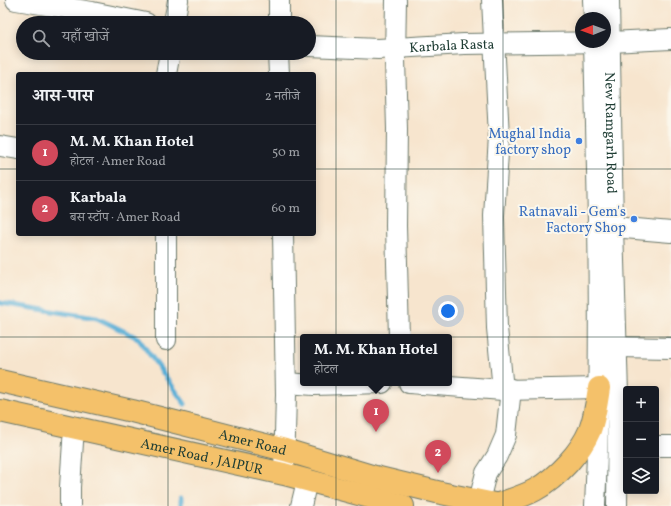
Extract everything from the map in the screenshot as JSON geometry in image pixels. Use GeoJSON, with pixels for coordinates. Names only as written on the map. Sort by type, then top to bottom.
{"type":"FeatureCollection","features":[{"type":"Feature","properties":{"kind":"main road","name":"Amer Road"},"geometry":{"type":"LineString","coordinates":[[0,381],[285,450],[375,477],[493,504]]}},
{"type":"Feature","properties":{"kind":"main road"},"geometry":{"type":"LineString","coordinates":[[493,504],[518,498],[546,484],[560,472],[576,454],[590,430],[599,388]]}},
{"type":"Feature","properties":{"kind":"main road","name":"Amer Road , JAIPUR"},"geometry":{"type":"LineString","coordinates":[[0,411],[284,474],[395,505]]}},
{"type":"Feature","properties":{"kind":"street"},"geometry":{"type":"LineString","coordinates":[[16,0],[112,16]]}},
{"type":"Feature","properties":{"kind":"street"},"geometry":{"type":"LineString","coordinates":[[175,16],[178,0]]}},
{"type":"Feature","properties":{"kind":"street"},"geometry":{"type":"LineString","coordinates":[[279,0],[279,16]]}},
{"type":"Feature","properties":{"kind":"street"},"geometry":{"type":"LineString","coordinates":[[396,0],[396,226],[399,334]]}},
{"type":"Feature","properties":{"kind":"street"},"geometry":{"type":"LineString","coordinates":[[492,0],[498,137],[494,216],[497,328],[507,390],[506,435],[497,456],[486,473],[493,504]]}},
{"type":"Feature","properties":{"kind":"street"},"geometry":{"type":"LineString","coordinates":[[593,0],[594,12]]}},
{"type":"Feature","properties":{"kind":"street","name":"New Ramgarh Road"},"geometry":{"type":"LineString","coordinates":[[606,12],[609,0]]}},
{"type":"Feature","properties":{"kind":"street","name":"Karbala Rasta"},"geometry":{"type":"LineString","coordinates":[[611,42],[671,40]]}},
{"type":"Feature","properties":{"kind":"street","name":"Karbala Rasta"},"geometry":{"type":"LineString","coordinates":[[316,46],[378,49],[575,42]]}},
{"type":"Feature","properties":{"kind":"street","name":"New Ramgarh Road"},"geometry":{"type":"LineString","coordinates":[[599,48],[613,228],[622,446],[617,506]]}},
{"type":"Feature","properties":{"kind":"street","name":"New Ramgarh Road"},"geometry":{"type":"LineString","coordinates":[[595,506],[599,388],[597,181],[599,48]]}},
{"type":"Feature","properties":{"kind":"street"},"geometry":{"type":"LineString","coordinates":[[166,72],[169,60]]}},
{"type":"Feature","properties":{"kind":"street"},"geometry":{"type":"LineString","coordinates":[[278,60],[279,72]]}},
{"type":"Feature","properties":{"kind":"street"},"geometry":{"type":"LineString","coordinates":[[0,146],[16,149]]}},
{"type":"Feature","properties":{"kind":"street"},"geometry":{"type":"LineString","coordinates":[[613,228],[671,232]]}},
{"type":"Feature","properties":{"kind":"street"},"geometry":{"type":"LineString","coordinates":[[166,236],[166,340]]}},
{"type":"Feature","properties":{"kind":"street"},"geometry":{"type":"LineString","coordinates":[[283,236],[286,383],[284,474]]}},
{"type":"Feature","properties":{"kind":"street"},"geometry":{"type":"LineString","coordinates":[[617,346],[671,348]]}},
{"type":"Feature","properties":{"kind":"street"},"geometry":{"type":"LineString","coordinates":[[286,383],[300,384]]}},
{"type":"Feature","properties":{"kind":"street"},"geometry":{"type":"LineString","coordinates":[[451,386],[507,390],[599,388]]}},
{"type":"Feature","properties":{"kind":"street"},"geometry":{"type":"LineString","coordinates":[[70,506],[74,427]]}},
{"type":"Feature","properties":{"kind":"street"},"geometry":{"type":"LineString","coordinates":[[659,446],[671,446]]}},
{"type":"Feature","properties":{"kind":"street"},"geometry":{"type":"LineString","coordinates":[[302,506],[307,481]]}},
{"type":"Feature","properties":{"kind":"waterway"},"geometry":{"type":"LineString","coordinates":[[0,303],[97,318],[138,338],[185,404]]}},
{"type":"Feature","properties":{"kind":"waterway"},"geometry":{"type":"LineString","coordinates":[[181,498],[181,506]]}},
{"type":"Feature","properties":{"kind":"place","name":"Mughal India factory shop"},"geometry":{"type":"Point","coordinates":[579,141]}},
{"type":"Feature","properties":{"kind":"place","name":"Ratnavali - Gem's Factory Shop"},"geometry":{"type":"Point","coordinates":[634,219]}},
{"type":"Feature","properties":{"kind":"place","name":"M. M. Khan Hotel"},"geometry":{"type":"Point","coordinates":[376,432]}},
{"type":"Feature","properties":{"kind":"place","name":"Karbala"},"geometry":{"type":"Point","coordinates":[438,473]}}]}
